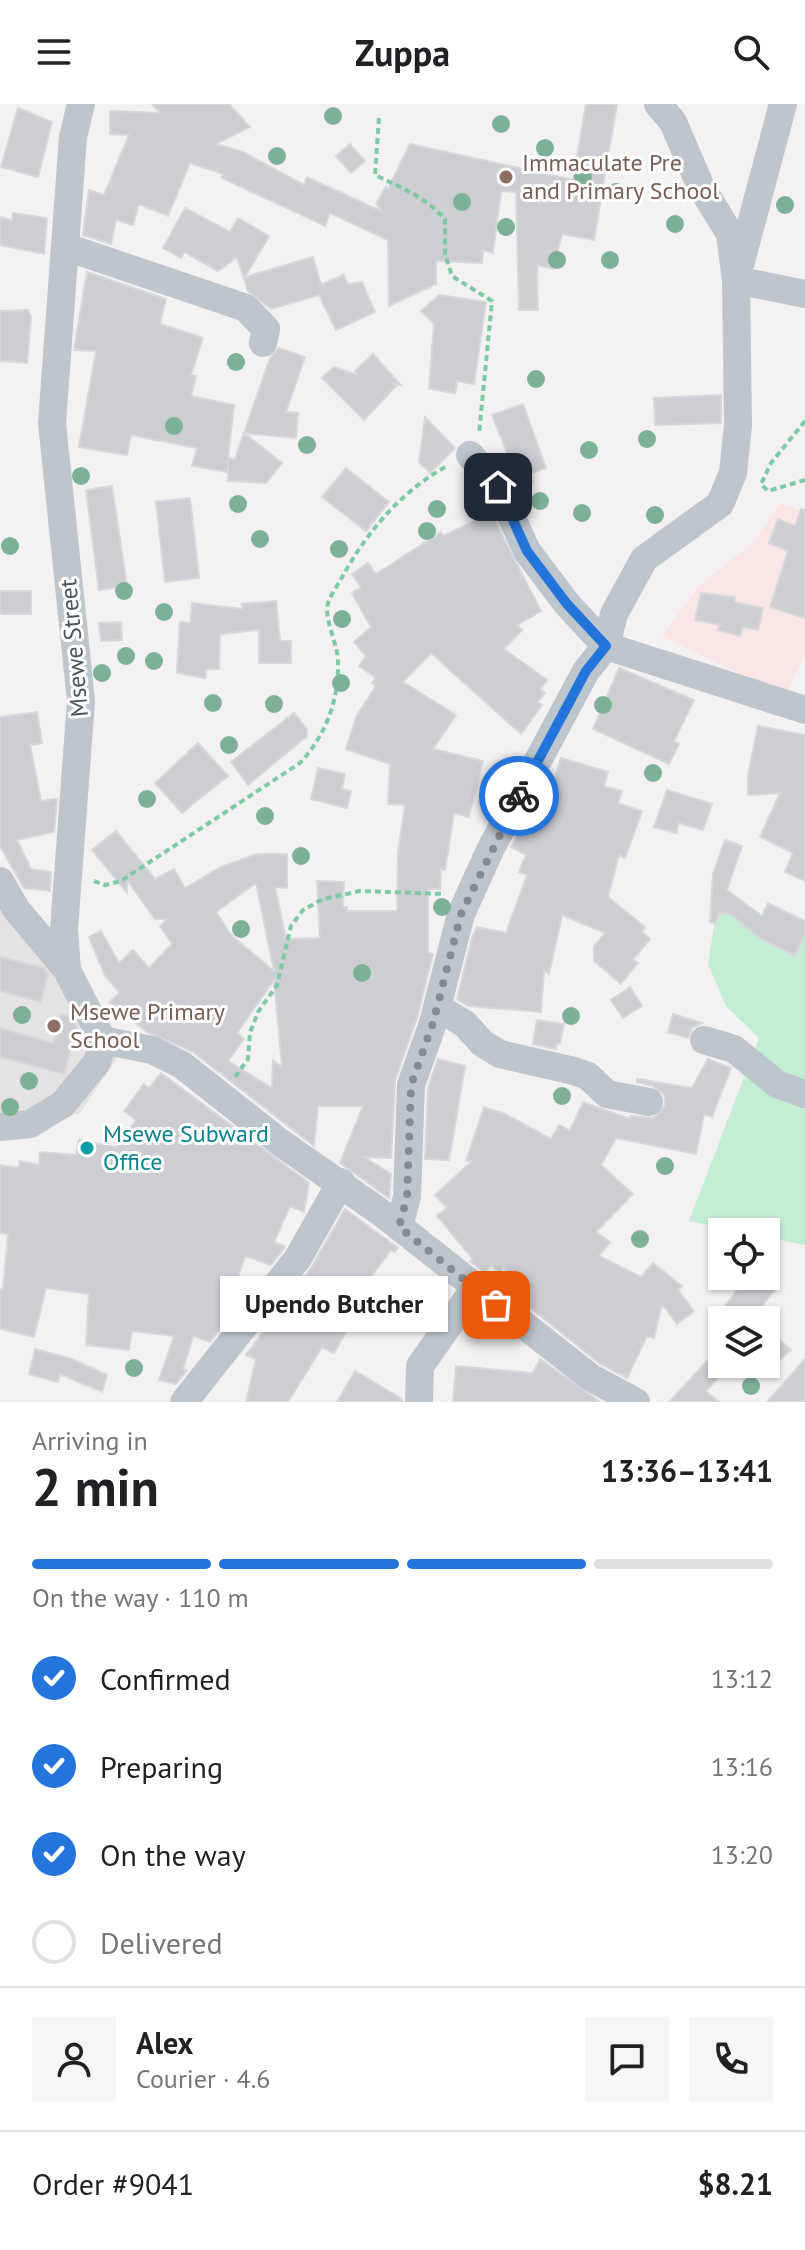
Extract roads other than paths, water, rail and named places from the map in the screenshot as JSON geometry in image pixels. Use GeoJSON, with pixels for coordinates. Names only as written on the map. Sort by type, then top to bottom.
{"type":"FeatureCollection","features":[{"type":"Feature","properties":{"kind":"street","name":"Msewe Street"},"geometry":{"type":"LineString","coordinates":[[81,104],[73,137],[52,423],[81,701],[64,929],[67,970],[102,1040]]}},
{"type":"Feature","properties":{"kind":"street"},"geometry":{"type":"LineString","coordinates":[[399,1227],[407,1197],[411,1085],[437,1007],[461,914],[491,848],[586,671],[606,646],[614,614],[644,559],[720,504],[733,473],[738,425],[736,280],[730,234],[700,185],[673,122],[658,104]]}},
{"type":"Feature","properties":{"kind":"street"},"geometry":{"type":"LineString","coordinates":[[736,280],[783,104]]}},
{"type":"Feature","properties":{"kind":"street"},"geometry":{"type":"LineString","coordinates":[[66,247],[246,308],[266,329],[263,343]]}},
{"type":"Feature","properties":{"kind":"street"},"geometry":{"type":"LineString","coordinates":[[736,280],[805,294]]}},
{"type":"Feature","properties":{"kind":"street"},"geometry":{"type":"LineString","coordinates":[[470,455],[498,487],[527,551],[567,604],[606,646],[805,710]]}},
{"type":"Feature","properties":{"kind":"street"},"geometry":{"type":"LineString","coordinates":[[0,881],[16,909],[67,970]]}},
{"type":"Feature","properties":{"kind":"street"},"geometry":{"type":"LineString","coordinates":[[437,1007],[465,1024],[482,1043],[500,1054],[574,1071],[588,1076],[607,1094],[649,1102]]}},
{"type":"Feature","properties":{"kind":"street"},"geometry":{"type":"LineString","coordinates":[[0,1127],[30,1124],[63,1104],[97,1062],[102,1040],[168,1056],[219,1091],[281,1143],[341,1182],[590,1377],[636,1402]]}},
{"type":"Feature","properties":{"kind":"street"},"geometry":{"type":"LineString","coordinates":[[704,1040],[734,1049],[777,1084],[805,1094]]}},
{"type":"Feature","properties":{"kind":"street"},"geometry":{"type":"LineString","coordinates":[[184,1402],[298,1258],[341,1182]]}},
{"type":"Feature","properties":{"kind":"street"},"geometry":{"type":"LineString","coordinates":[[419,1402],[420,1366],[475,1288]]}},
{"type":"Feature","properties":{"kind":"place","name":"Immaculate Pre and Primary School"},"geometry":{"type":"Point","coordinates":[506,177]}},
{"type":"Feature","properties":{"kind":"place","name":"Msewe Primary School"},"geometry":{"type":"Point","coordinates":[54,1026]}},
{"type":"Feature","properties":{"kind":"place","name":"Msewe Subward Office"},"geometry":{"type":"Point","coordinates":[87,1148]}},
{"type":"Feature","properties":{"kind":"place","name":"Upendo Butcher"},"geometry":{"type":"Point","coordinates":[496,1305]}}]}
